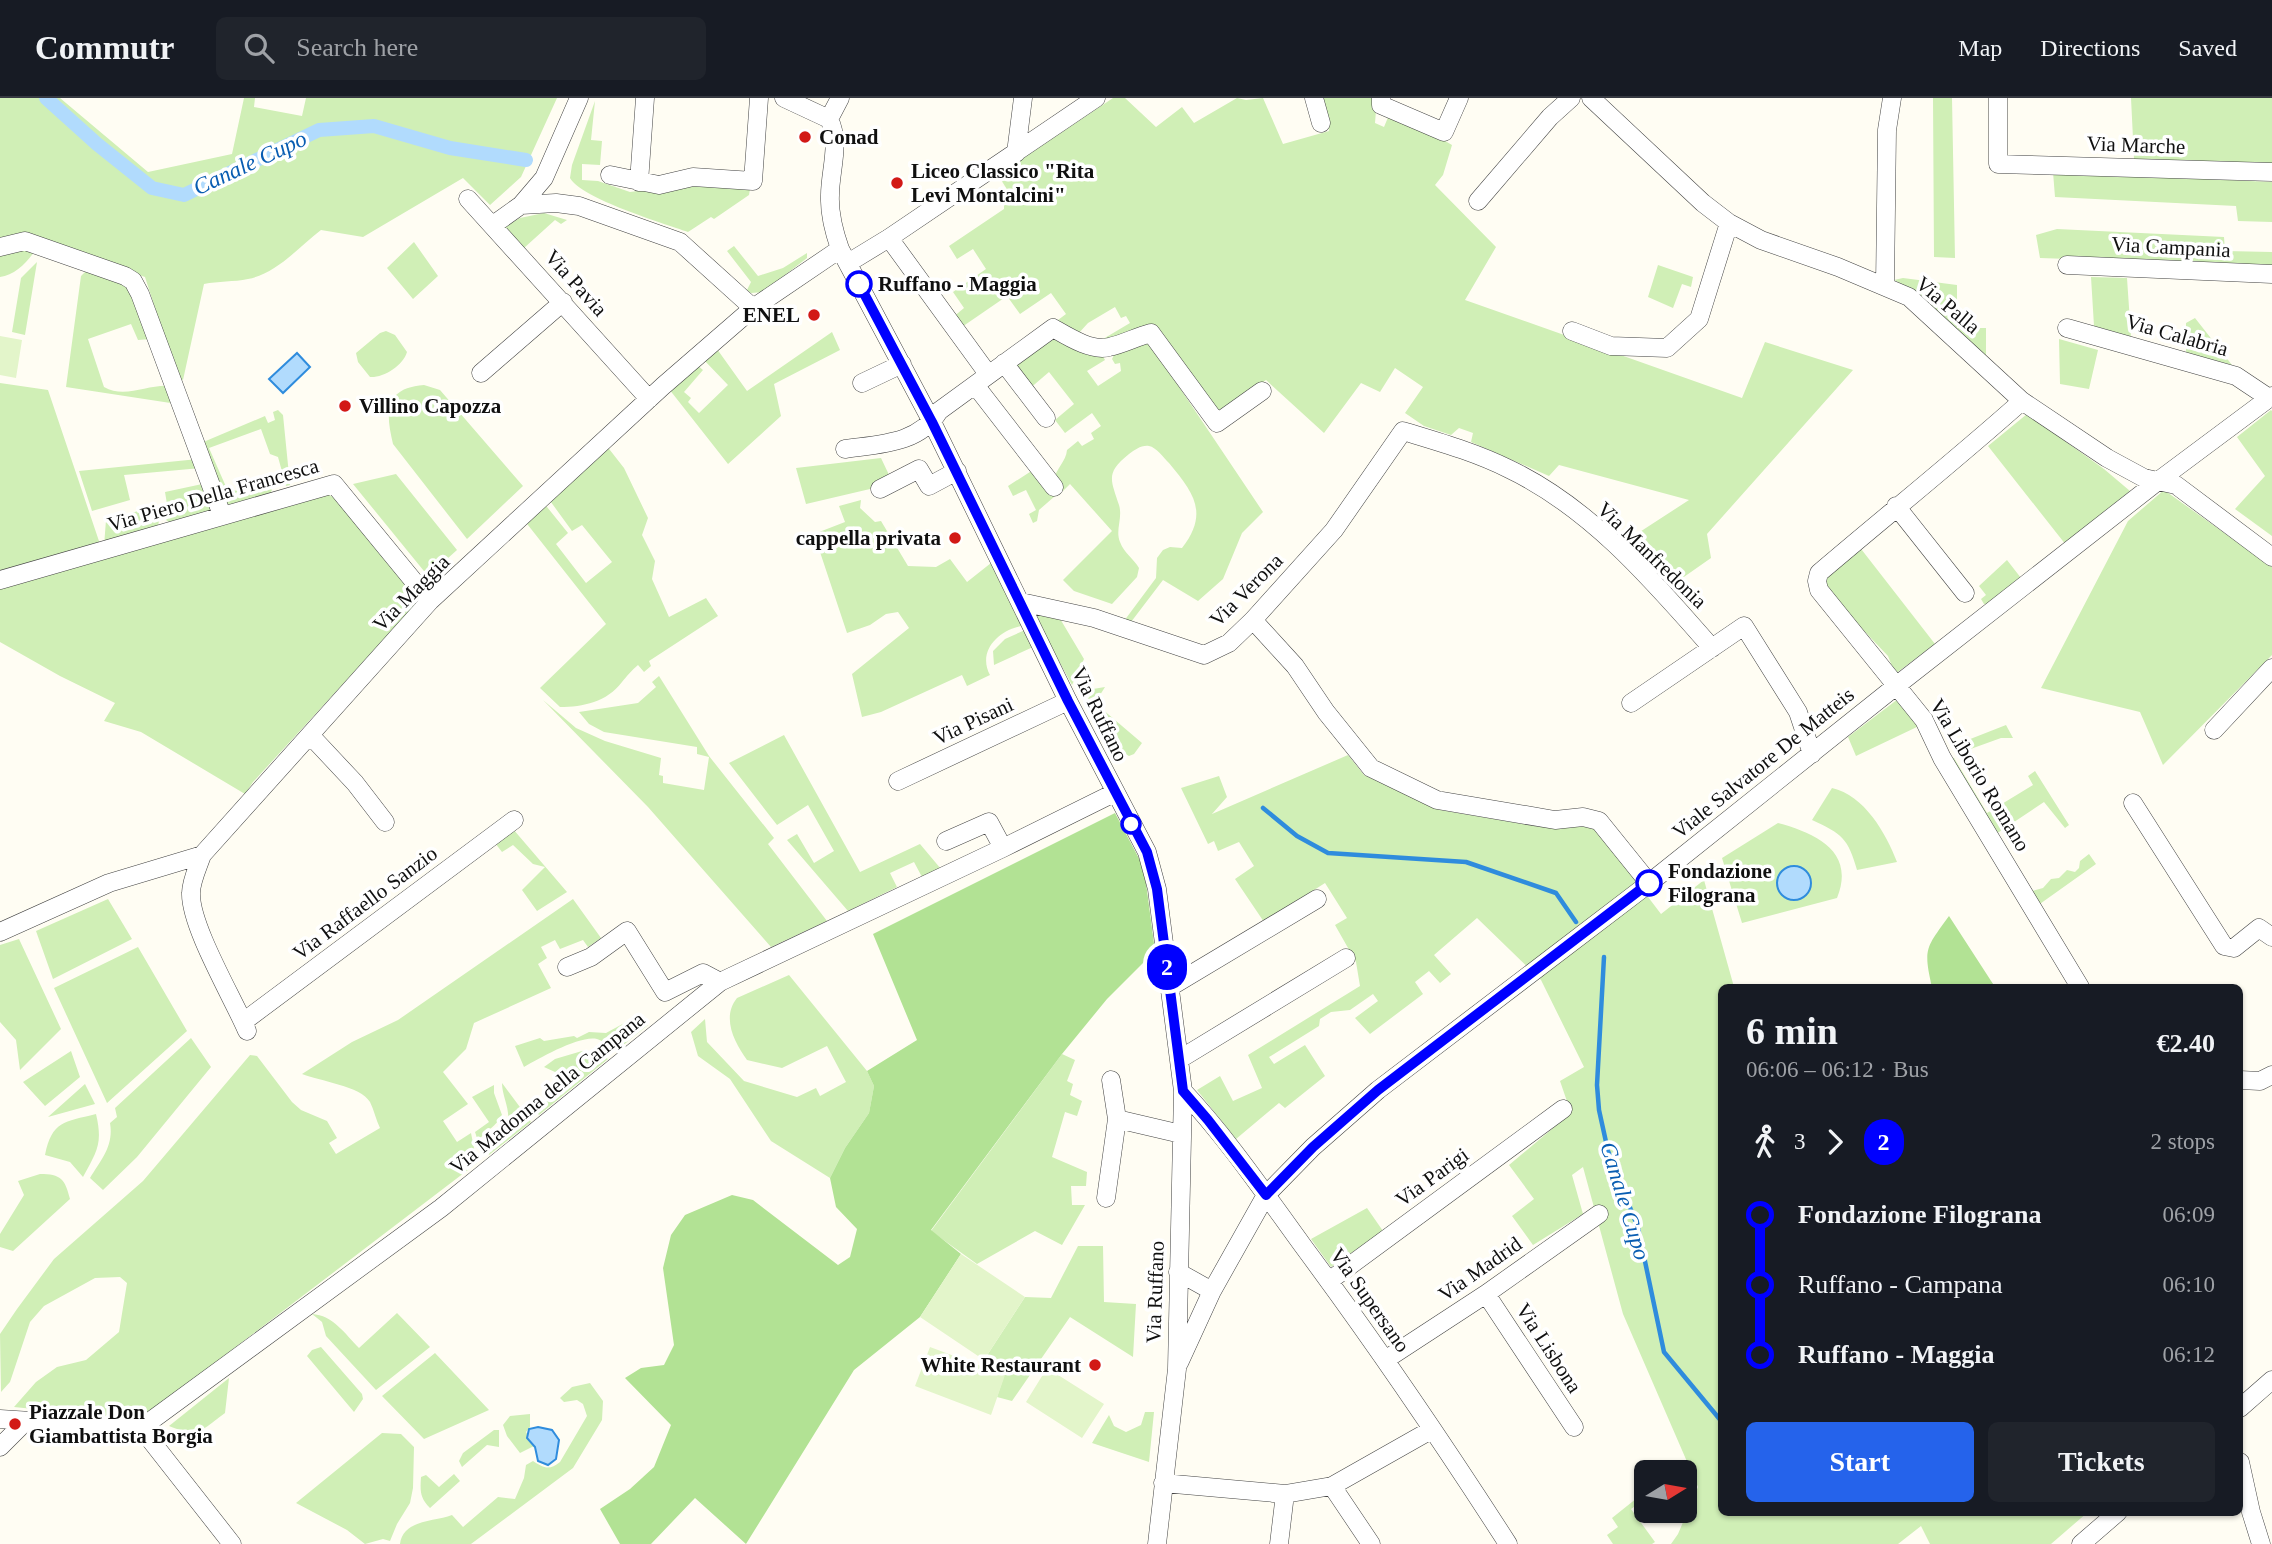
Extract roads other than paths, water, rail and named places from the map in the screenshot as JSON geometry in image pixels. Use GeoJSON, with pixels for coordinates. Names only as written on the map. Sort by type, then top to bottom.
{"type":"FeatureCollection","features":[{"type":"Feature","properties":{"kind":"street"},"geometry":{"type":"LineString","coordinates":[[493,225],[521,205],[544,178],[579,98]]}},
{"type":"Feature","properties":{"kind":"street"},"geometry":{"type":"LineString","coordinates":[[639,182],[645,98]]}},
{"type":"Feature","properties":{"kind":"street"},"geometry":{"type":"LineString","coordinates":[[610,175],[659,185],[692,177],[753,181],[759,98]]}},
{"type":"Feature","properties":{"kind":"street"},"geometry":{"type":"LineString","coordinates":[[784,98],[829,119],[840,98]]}},
{"type":"Feature","properties":{"kind":"street"},"geometry":{"type":"LineString","coordinates":[[1016,153],[1023,98]]}},
{"type":"Feature","properties":{"kind":"street","name":"Via Maggia"},"geometry":{"type":"LineString","coordinates":[[202,855],[430,601],[649,399],[753,308],[844,256],[889,238],[1097,98]]}},
{"type":"Feature","properties":{"kind":"street"},"geometry":{"type":"LineString","coordinates":[[1314,98],[1321,123]]}},
{"type":"Feature","properties":{"kind":"street"},"geometry":{"type":"LineString","coordinates":[[1381,98],[1381,104],[1444,132],[1459,98]]}},
{"type":"Feature","properties":{"kind":"street"},"geometry":{"type":"LineString","coordinates":[[1478,201],[1550,117],[1571,98]]}},
{"type":"Feature","properties":{"kind":"street","name":"Via Palla"},"geometry":{"type":"LineString","coordinates":[[1591,98],[1703,203],[1729,223],[1761,240],[1885,285],[1909,297],[2022,401],[2107,458],[2144,478],[2176,485],[2272,557]]}},
{"type":"Feature","properties":{"kind":"street"},"geometry":{"type":"LineString","coordinates":[[1885,285],[1887,130],[1892,98]]}},
{"type":"Feature","properties":{"kind":"street","name":"Via Marche"},"geometry":{"type":"LineString","coordinates":[[1998,98],[1998,164],[2272,172]]}},
{"type":"Feature","properties":{"kind":"street","name":"Via Ruffano"},"geometry":{"type":"LineString","coordinates":[[829,119],[835,138],[830,195],[832,227],[844,256],[957,471],[1068,701],[1147,852],[1157,889],[1183,1091],[1177,1369],[1157,1544]]}},
{"type":"Feature","properties":{"kind":"street"},"geometry":{"type":"LineString","coordinates":[[544,178],[559,197],[680,242],[753,308]]}},
{"type":"Feature","properties":{"kind":"street","name":"Via Pavia"},"geometry":{"type":"LineString","coordinates":[[468,199],[649,399]]}},
{"type":"Feature","properties":{"kind":"street"},"geometry":{"type":"LineString","coordinates":[[521,205],[546,203],[579,206]]}},
{"type":"Feature","properties":{"kind":"street"},"geometry":{"type":"LineString","coordinates":[[1572,331],[1611,346],[1667,348],[1699,319],[1729,223]]}},
{"type":"Feature","properties":{"kind":"street"},"geometry":{"type":"LineString","coordinates":[[889,238],[1054,487]]}},
{"type":"Feature","properties":{"kind":"street"},"geometry":{"type":"LineString","coordinates":[[0,247],[25,241],[133,281],[222,515]]}},
{"type":"Feature","properties":{"kind":"street","name":"Via Campania"},"geometry":{"type":"LineString","coordinates":[[2067,265],[2272,274]]}},
{"type":"Feature","properties":{"kind":"street"},"geometry":{"type":"LineString","coordinates":[[481,373],[563,303]]}},
{"type":"Feature","properties":{"kind":"street"},"geometry":{"type":"LineString","coordinates":[[845,449],[900,442],[932,422],[940,411],[1053,328],[1084,344],[1107,348],[1151,333],[1217,423],[1262,391]]}},
{"type":"Feature","properties":{"kind":"street","name":"Via Calabria"},"geometry":{"type":"LineString","coordinates":[[2067,328],[2236,376],[2270,397]]}},
{"type":"Feature","properties":{"kind":"street"},"geometry":{"type":"LineString","coordinates":[[1004,362],[1046,418]]}},
{"type":"Feature","properties":{"kind":"street"},"geometry":{"type":"LineString","coordinates":[[862,383],[902,364]]}},
{"type":"Feature","properties":{"kind":"street","name":"Viale Salvatore De Matteis"},"geometry":{"type":"LineString","coordinates":[[1201,1315],[1266,1195],[1313,1147],[1378,1090],[1646,885],[2158,481],[2270,397]]}},
{"type":"Feature","properties":{"kind":"street","name":"Via Liborio Romano"},"geometry":{"type":"LineString","coordinates":[[2022,401],[1951,465],[1896,506],[1819,573],[1817,581],[1819,590],[1924,720],[1942,758],[2078,984]]}},
{"type":"Feature","properties":{"kind":"street","name":"Via Verona"},"geometry":{"type":"LineString","coordinates":[[1021,602],[1094,618],[1204,654],[1229,643],[1334,530],[1403,431]]}},
{"type":"Feature","properties":{"kind":"street","name":"Via Manfredonia"},"geometry":{"type":"LineString","coordinates":[[1403,431],[1509,469],[1550,492],[1605,535],[1662,591],[1712,648]]}},
{"type":"Feature","properties":{"kind":"street"},"geometry":{"type":"LineString","coordinates":[[880,489],[919,469],[929,486],[957,471]]}},
{"type":"Feature","properties":{"kind":"street","name":"Via Piero Della Francesca"},"geometry":{"type":"LineString","coordinates":[[0,580],[334,484],[430,601]]}},
{"type":"Feature","properties":{"kind":"street"},"geometry":{"type":"LineString","coordinates":[[1896,506],[1965,593]]}},
{"type":"Feature","properties":{"kind":"street"},"geometry":{"type":"LineString","coordinates":[[1253,620],[1294,666],[1326,712],[1371,768],[1437,800],[1555,820],[1583,817],[1599,821],[1646,885]]}},
{"type":"Feature","properties":{"kind":"street"},"geometry":{"type":"LineString","coordinates":[[1631,703],[1744,626],[1798,712],[1811,743],[1812,754]]}},
{"type":"Feature","properties":{"kind":"street"},"geometry":{"type":"LineString","coordinates":[[2214,730],[2272,668]]}},
{"type":"Feature","properties":{"kind":"street","name":"Via Pisani"},"geometry":{"type":"LineString","coordinates":[[898,781],[1068,701]]}},
{"type":"Feature","properties":{"kind":"street"},"geometry":{"type":"LineString","coordinates":[[310,735],[355,783],[385,822]]}},
{"type":"Feature","properties":{"kind":"street","name":"Via Madonna della Campana"},"geometry":{"type":"LineString","coordinates":[[141,1428],[441,1208],[720,982],[1114,793]]}},
{"type":"Feature","properties":{"kind":"street"},"geometry":{"type":"LineString","coordinates":[[2133,803],[2224,946],[2234,948],[2259,928],[2272,937]]}},
{"type":"Feature","properties":{"kind":"street","name":"Via Raffaello Sanzio"},"geometry":{"type":"LineString","coordinates":[[202,855],[191,892],[196,919],[215,966],[245,1027],[514,820]]}},
{"type":"Feature","properties":{"kind":"street"},"geometry":{"type":"LineString","coordinates":[[946,841],[989,822],[1003,848]]}},
{"type":"Feature","properties":{"kind":"street"},"geometry":{"type":"LineString","coordinates":[[0,932],[109,883],[202,855]]}},
{"type":"Feature","properties":{"kind":"street"},"geometry":{"type":"LineString","coordinates":[[1170,987],[1317,899]]}},
{"type":"Feature","properties":{"kind":"street"},"geometry":{"type":"LineString","coordinates":[[567,967],[591,957],[627,931],[665,992],[703,973],[720,982]]}},
{"type":"Feature","properties":{"kind":"street"},"geometry":{"type":"LineString","coordinates":[[1180,1059],[1346,958]]}},
{"type":"Feature","properties":{"kind":"street"},"geometry":{"type":"LineString","coordinates":[[2243,1080],[2260,1081],[2272,1075]]}},
{"type":"Feature","properties":{"kind":"street"},"geometry":{"type":"LineString","coordinates":[[1106,1198],[1117,1119],[1111,1080]]}},
{"type":"Feature","properties":{"kind":"street","name":"Via Supersano"},"geometry":{"type":"LineString","coordinates":[[1183,1091],[1266,1195],[1329,1281],[1508,1544]]}},
{"type":"Feature","properties":{"kind":"street","name":"Via Parigi"},"geometry":{"type":"LineString","coordinates":[[1329,1281],[1563,1109]]}},
{"type":"Feature","properties":{"kind":"street"},"geometry":{"type":"LineString","coordinates":[[1117,1119],[1181,1134]]}},
{"type":"Feature","properties":{"kind":"street","name":"Via Madrid"},"geometry":{"type":"LineString","coordinates":[[1385,1360],[1486,1294],[1599,1214]]}},
{"type":"Feature","properties":{"kind":"street"},"geometry":{"type":"LineString","coordinates":[[1178,1272],[1212,1291]]}},
{"type":"Feature","properties":{"kind":"street","name":"Via Lisbona"},"geometry":{"type":"LineString","coordinates":[[1486,1294],[1574,1427]]}},
{"type":"Feature","properties":{"kind":"street","name":"Via Ruffano"},"geometry":{"type":"LineString","coordinates":[[1177,1369],[1201,1315]]}},
{"type":"Feature","properties":{"kind":"street"},"geometry":{"type":"LineString","coordinates":[[2243,1405],[2272,1380]]}},
{"type":"Feature","properties":{"kind":"street"},"geometry":{"type":"LineString","coordinates":[[0,1419],[141,1428],[232,1544]]}},
{"type":"Feature","properties":{"kind":"street"},"geometry":{"type":"LineString","coordinates":[[0,1447],[26,1421]]}},
{"type":"Feature","properties":{"kind":"street"},"geometry":{"type":"LineString","coordinates":[[1163,1483],[1285,1494],[1332,1486],[1431,1430]]}},
{"type":"Feature","properties":{"kind":"street"},"geometry":{"type":"LineString","coordinates":[[2243,1476],[2261,1544]]}},
{"type":"Feature","properties":{"kind":"street"},"geometry":{"type":"LineString","coordinates":[[1332,1486],[1371,1544]]}},
{"type":"Feature","properties":{"kind":"street"},"geometry":{"type":"LineString","coordinates":[[1279,1544],[1285,1494]]}},
{"type":"Feature","properties":{"kind":"street"},"geometry":{"type":"LineString","coordinates":[[2081,1544],[2113,1516]]}},
{"type":"Feature","properties":{"kind":"water"},"geometry":{"type":"Polygon","coordinates":[[[297,353],[310,367],[283,393],[269,379],[297,353]]]}},
{"type":"Feature","properties":{"kind":"water"},"geometry":{"type":"Polygon","coordinates":[[[1794,866],[1806,871],[1811,883],[1806,895],[1794,900],[1782,895],[1777,883],[1782,871],[1794,866]]]}},
{"type":"Feature","properties":{"kind":"water"},"geometry":{"type":"Polygon","coordinates":[[[538,1427],[552,1430],[559,1440],[556,1459],[548,1465],[538,1461],[535,1447],[527,1438],[529,1429],[538,1427]]]}},
{"type":"Feature","properties":{"kind":"waterway","name":"Canale Cupo"},"geometry":{"type":"LineString","coordinates":[[46,98],[152,188],[184,195],[319,130],[374,126],[450,148],[526,160]]}},
{"type":"Feature","properties":{"kind":"waterway","name":"Canale Cupo"},"geometry":{"type":"LineString","coordinates":[[1263,808],[1297,836],[1328,853],[1466,862],[1556,893],[1576,922]]}},
{"type":"Feature","properties":{"kind":"waterway","name":"Canale Cupo"},"geometry":{"type":"LineString","coordinates":[[1604,957],[1597,1085],[1599,1110],[1608,1151],[1638,1228],[1664,1352],[1718,1417]]}},
{"type":"Feature","properties":{"kind":"place","name":"Conad"},"geometry":{"type":"Point","coordinates":[805,137]}},
{"type":"Feature","properties":{"kind":"place","name":"Liceo Classico \"Rita Levi Montalcini\""},"geometry":{"type":"Point","coordinates":[897,183]}},
{"type":"Feature","properties":{"kind":"place","name":"Ruffano - Maggia"},"geometry":{"type":"Point","coordinates":[859,284]}},
{"type":"Feature","properties":{"kind":"place","name":"ENEL"},"geometry":{"type":"Point","coordinates":[814,315]}},
{"type":"Feature","properties":{"kind":"place","name":"Villino Capozza"},"geometry":{"type":"Point","coordinates":[345,406]}},
{"type":"Feature","properties":{"kind":"place","name":"cappella privata"},"geometry":{"type":"Point","coordinates":[955,538]}},
{"type":"Feature","properties":{"kind":"place","name":"Fondazione Filograna"},"geometry":{"type":"Point","coordinates":[1649,883]}},
{"type":"Feature","properties":{"kind":"place","name":"White Restaurant"},"geometry":{"type":"Point","coordinates":[1095,1365]}},
{"type":"Feature","properties":{"kind":"place","name":"Piazzale Don Giambattista Borgia"},"geometry":{"type":"Point","coordinates":[15,1424]}}]}
